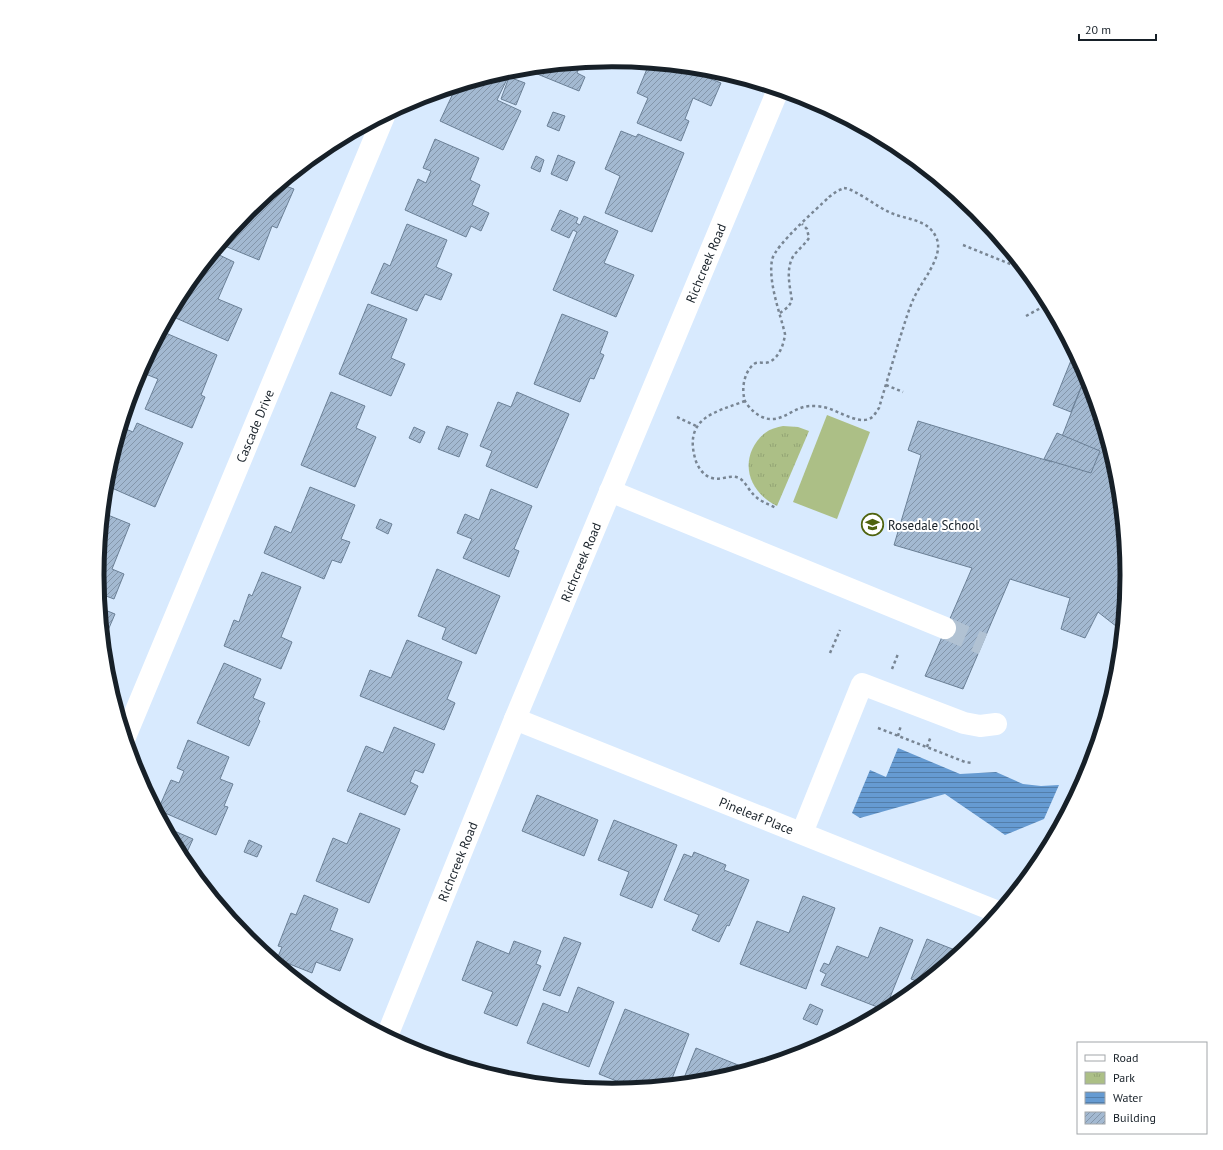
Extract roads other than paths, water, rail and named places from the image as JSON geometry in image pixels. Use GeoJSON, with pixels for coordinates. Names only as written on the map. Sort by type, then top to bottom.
{"type":"FeatureCollection","features":[{"type":"Feature","properties":{"kind":"street","name":"Richcreek Road"},"geometry":{"type":"LineString","coordinates":[[389,1032],[515,719],[776,94]]}},
{"type":"Feature","properties":{"kind":"street","name":"Cascade Drive"},"geometry":{"type":"LineString","coordinates":[[128,730],[381,122]]}},
{"type":"Feature","properties":{"kind":"street"},"geometry":{"type":"LineString","coordinates":[[610,491],[945,628]]}},
{"type":"Feature","properties":{"kind":"street"},"geometry":{"type":"LineString","coordinates":[[802,833],[862,684],[964,723],[980,726],[996,724]]}},
{"type":"Feature","properties":{"kind":"street","name":"Pineleaf Place"},"geometry":{"type":"LineString","coordinates":[[515,719],[993,910]]}},
{"type":"Feature","properties":{"kind":"water"},"geometry":{"type":"Polygon","coordinates":[[[898,748],[960,774],[996,772],[1023,784],[1041,786],[1059,785],[1044,819],[1005,835],[945,794],[860,818],[852,813],[870,770],[886,777],[898,748]]]}},
{"type":"Feature","properties":{"kind":"tunnel"},"geometry":{"type":"LineString","coordinates":[[945,628],[983,644]]}},
{"type":"Feature","properties":{"kind":"place","name":"Rosedale School"},"geometry":{"type":"Point","coordinates":[873,525]}}]}
